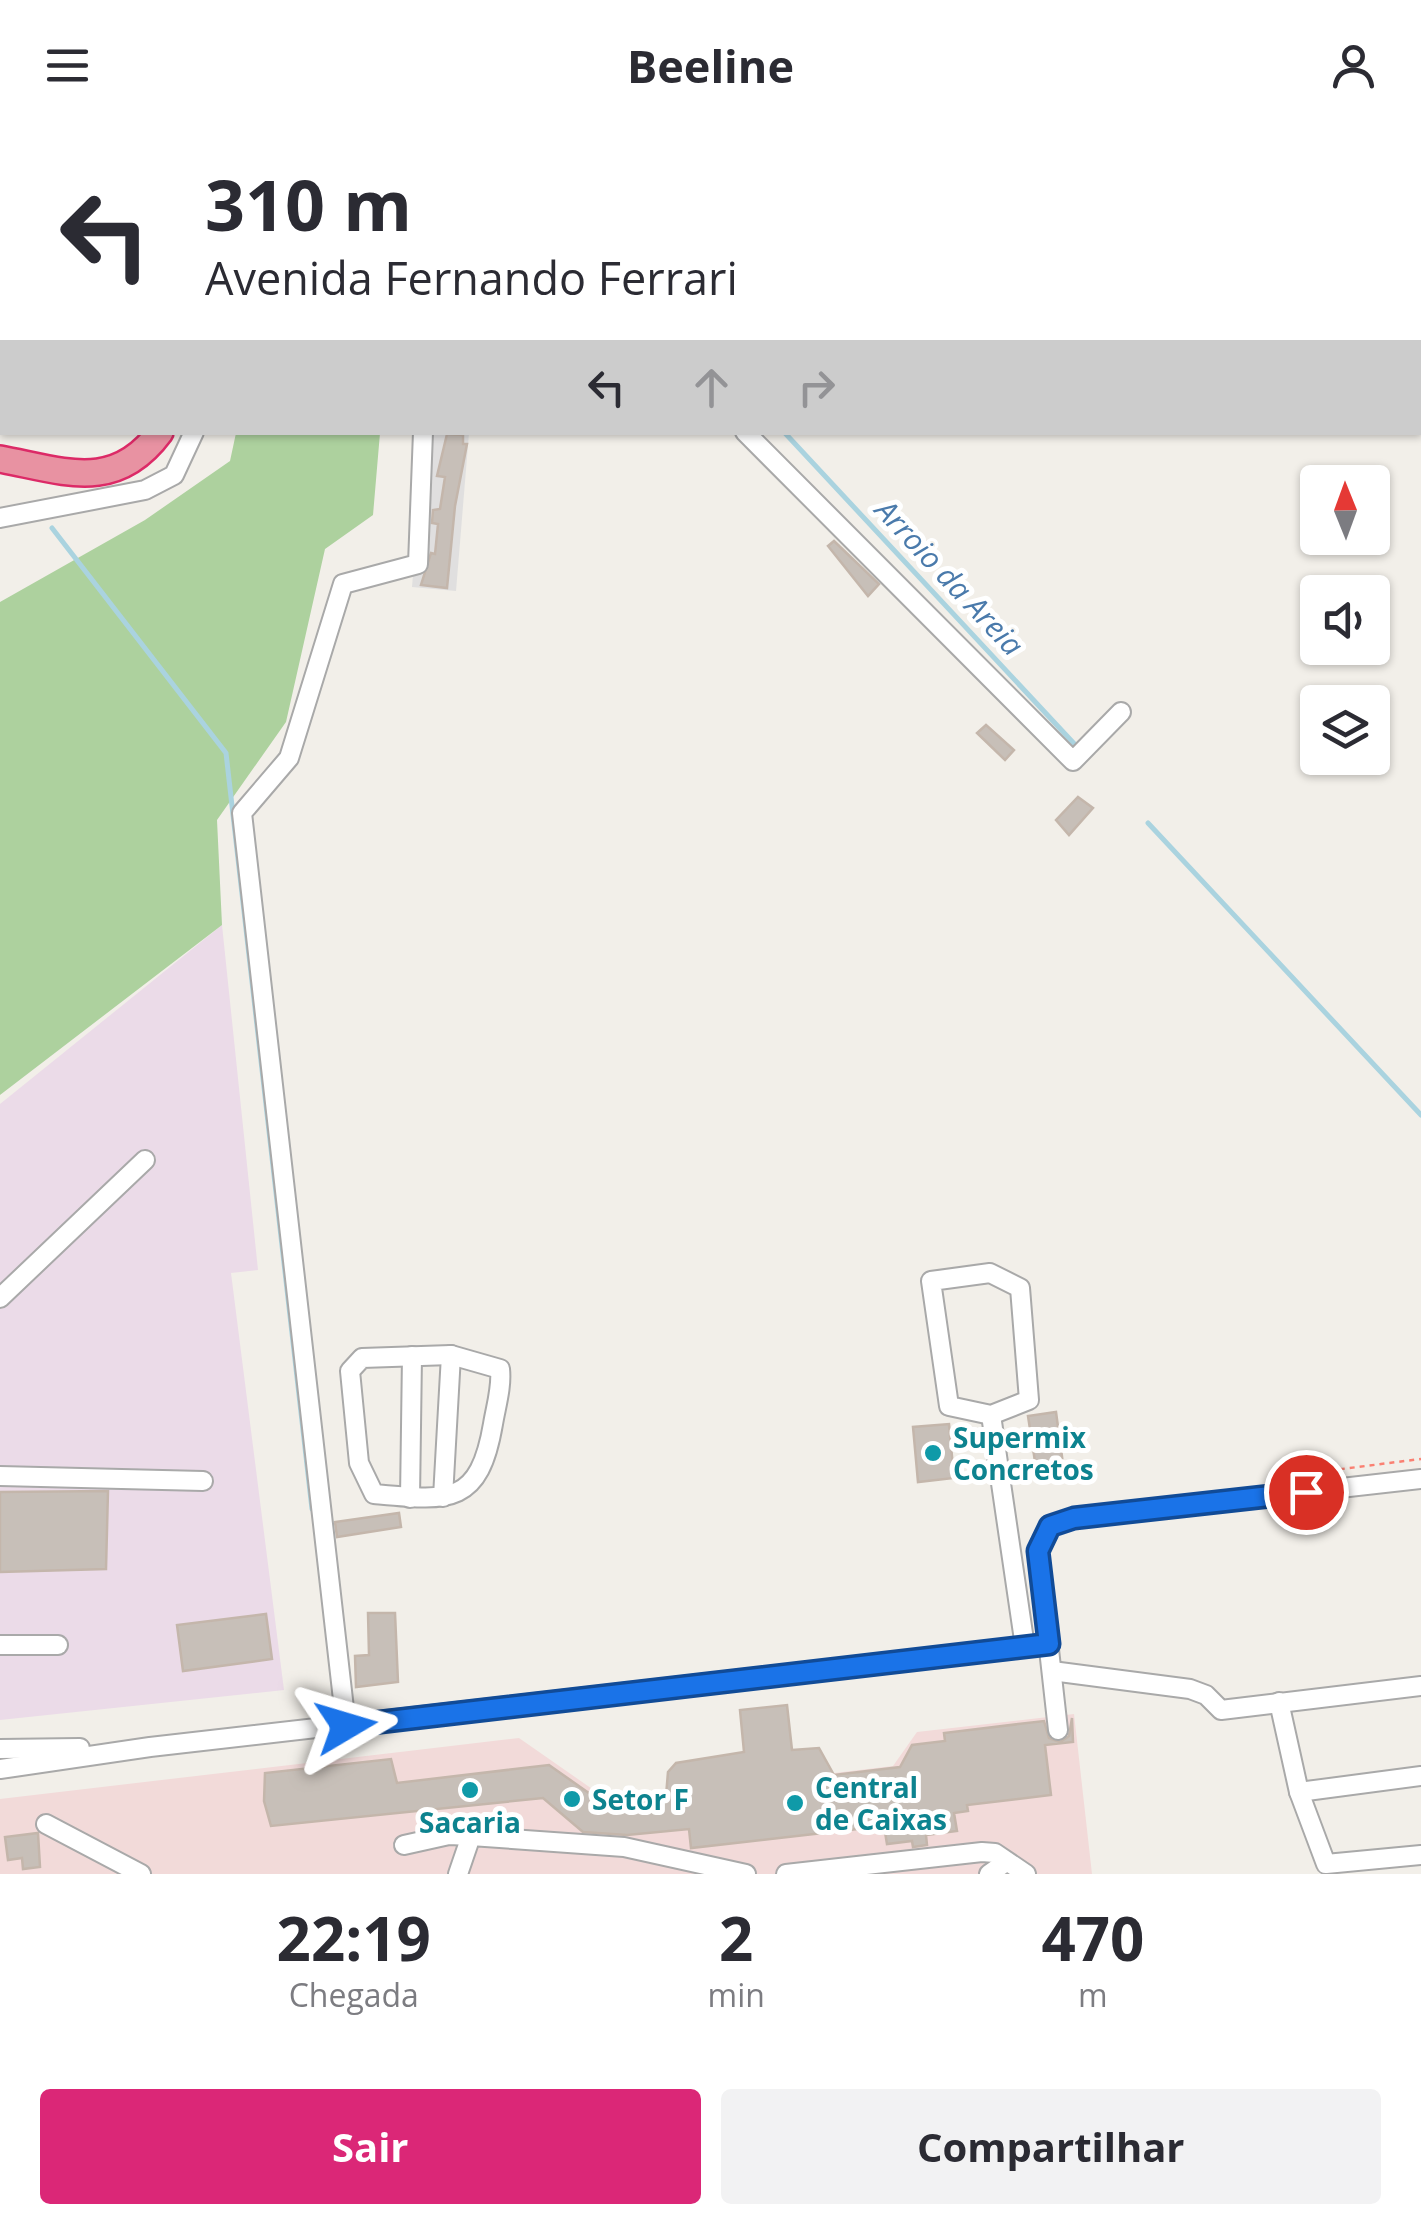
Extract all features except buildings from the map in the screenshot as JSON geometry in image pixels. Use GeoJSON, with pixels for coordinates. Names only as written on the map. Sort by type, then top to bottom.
{"type":"FeatureCollection","features":[{"type":"Feature","properties":{"kind":"highway"},"geometry":{"type":"LineString","coordinates":[[0,459],[84,475],[118,470],[144,455],[158,435]]}},
{"type":"Feature","properties":{"kind":"street"},"geometry":{"type":"LineString","coordinates":[[0,518],[146,490],[174,474],[193,435]]}},
{"type":"Feature","properties":{"kind":"street"},"geometry":{"type":"LineString","coordinates":[[346,1726],[242,813],[288,758],[344,584],[418,564],[422,435]]}},
{"type":"Feature","properties":{"kind":"street"},"geometry":{"type":"LineString","coordinates":[[748,435],[1073,761],[1120,712]]}},
{"type":"Feature","properties":{"kind":"street"},"geometry":{"type":"LineString","coordinates":[[0,1298],[145,1160]]}},
{"type":"Feature","properties":{"kind":"street"},"geometry":{"type":"LineString","coordinates":[[990,1273],[1020,1288],[1029,1400],[991,1416],[948,1406],[931,1281],[990,1273]]}},
{"type":"Feature","properties":{"kind":"street"},"geometry":{"type":"LineString","coordinates":[[443,1497],[451,1355]]}},
{"type":"Feature","properties":{"kind":"street"},"geometry":{"type":"LineString","coordinates":[[451,1355],[500,1369],[487,1464],[479,1478],[443,1497],[374,1494],[365,1483],[359,1463],[350,1371],[362,1358],[412,1356],[451,1355]]}},
{"type":"Feature","properties":{"kind":"street"},"geometry":{"type":"LineString","coordinates":[[410,1498],[412,1356]]}},
{"type":"Feature","properties":{"kind":"street"},"geometry":{"type":"LineString","coordinates":[[991,1416],[1025,1648]]}},
{"type":"Feature","properties":{"kind":"street"},"geometry":{"type":"LineString","coordinates":[[0,1476],[203,1480]]}},
{"type":"Feature","properties":{"kind":"street"},"geometry":{"type":"LineString","coordinates":[[1058,1730],[1038,1551],[1050,1526],[1074,1518],[1421,1479]]}},
{"type":"Feature","properties":{"kind":"street"},"geometry":{"type":"LineString","coordinates":[[0,1644],[58,1645]]}},
{"type":"Feature","properties":{"kind":"street"},"geometry":{"type":"LineString","coordinates":[[0,1770],[150,1747],[1049,1644]]}},
{"type":"Feature","properties":{"kind":"street"},"geometry":{"type":"LineString","coordinates":[[1052,1672],[1190,1688],[1206,1695],[1221,1710],[1421,1686]]}},
{"type":"Feature","properties":{"kind":"street"},"geometry":{"type":"LineString","coordinates":[[1279,1702],[1299,1792],[1326,1864],[1421,1855]]}},
{"type":"Feature","properties":{"kind":"street"},"geometry":{"type":"LineString","coordinates":[[0,1749],[150,1747]]}},
{"type":"Feature","properties":{"kind":"street"},"geometry":{"type":"LineString","coordinates":[[1299,1792],[1421,1776]]}},
{"type":"Feature","properties":{"kind":"street"},"geometry":{"type":"LineString","coordinates":[[46,1824],[142,1874]]}},
{"type":"Feature","properties":{"kind":"street"},"geometry":{"type":"LineString","coordinates":[[404,1845],[449,1835],[624,1847],[746,1874]]}},
{"type":"Feature","properties":{"kind":"street"},"geometry":{"type":"LineString","coordinates":[[458,1874],[470,1836]]}},
{"type":"Feature","properties":{"kind":"street"},"geometry":{"type":"LineString","coordinates":[[786,1874],[982,1852],[1026,1874]]}},
{"type":"Feature","properties":{"kind":"street"},"geometry":{"type":"LineString","coordinates":[[990,1874],[1006,1862]]}},
{"type":"Feature","properties":{"kind":"shaded area"},"geometry":{"type":"Polygon","coordinates":[[[425,435],[469,435],[456,591],[412,587],[425,435]]]}},
{"type":"Feature","properties":{"kind":"shaded area"},"geometry":{"type":"Polygon","coordinates":[[[222,925],[258,1270],[231,1273],[284,1690],[0,1720],[0,1104],[222,925]]]}},
{"type":"Feature","properties":{"kind":"shaded area"},"geometry":{"type":"Polygon","coordinates":[[[1074,1714],[1092,1874],[0,1874],[0,1799],[519,1738],[608,1800],[893,1766],[917,1732],[1074,1714]]]}},
{"type":"Feature","properties":{"kind":"green space"},"geometry":{"type":"Polygon","coordinates":[[[236,435],[380,435],[373,515],[325,549],[286,722],[217,820],[222,925],[0,1095],[0,602],[145,520],[230,461],[236,435]]]}},
{"type":"Feature","properties":{"kind":"waterway","name":"Arroio da Areia"},"geometry":{"type":"LineString","coordinates":[[787,435],[1080,750]]}},
{"type":"Feature","properties":{"kind":"waterway"},"geometry":{"type":"LineString","coordinates":[[52,528],[226,753],[312,1509]]}},
{"type":"Feature","properties":{"kind":"waterway","name":"Arroio da Areia"},"geometry":{"type":"LineString","coordinates":[[1148,823],[1421,1115]]}},
{"type":"Feature","properties":{"kind":"place","name":"Supermix Concretos"},"geometry":{"type":"Point","coordinates":[933,1453]}},
{"type":"Feature","properties":{"kind":"place","name":"Sacaria"},"geometry":{"type":"Point","coordinates":[470,1790]}},
{"type":"Feature","properties":{"kind":"place","name":"Setor F"},"geometry":{"type":"Point","coordinates":[572,1799]}},
{"type":"Feature","properties":{"kind":"place","name":"Central de Caixas"},"geometry":{"type":"Point","coordinates":[795,1803]}},
{"type":"Feature","properties":{"kind":"route"},"geometry":{"type":"LineString","coordinates":[[346,1726],[1049,1644],[1038,1551],[1050,1526],[1074,1518],[1306,1492]]}}]}
